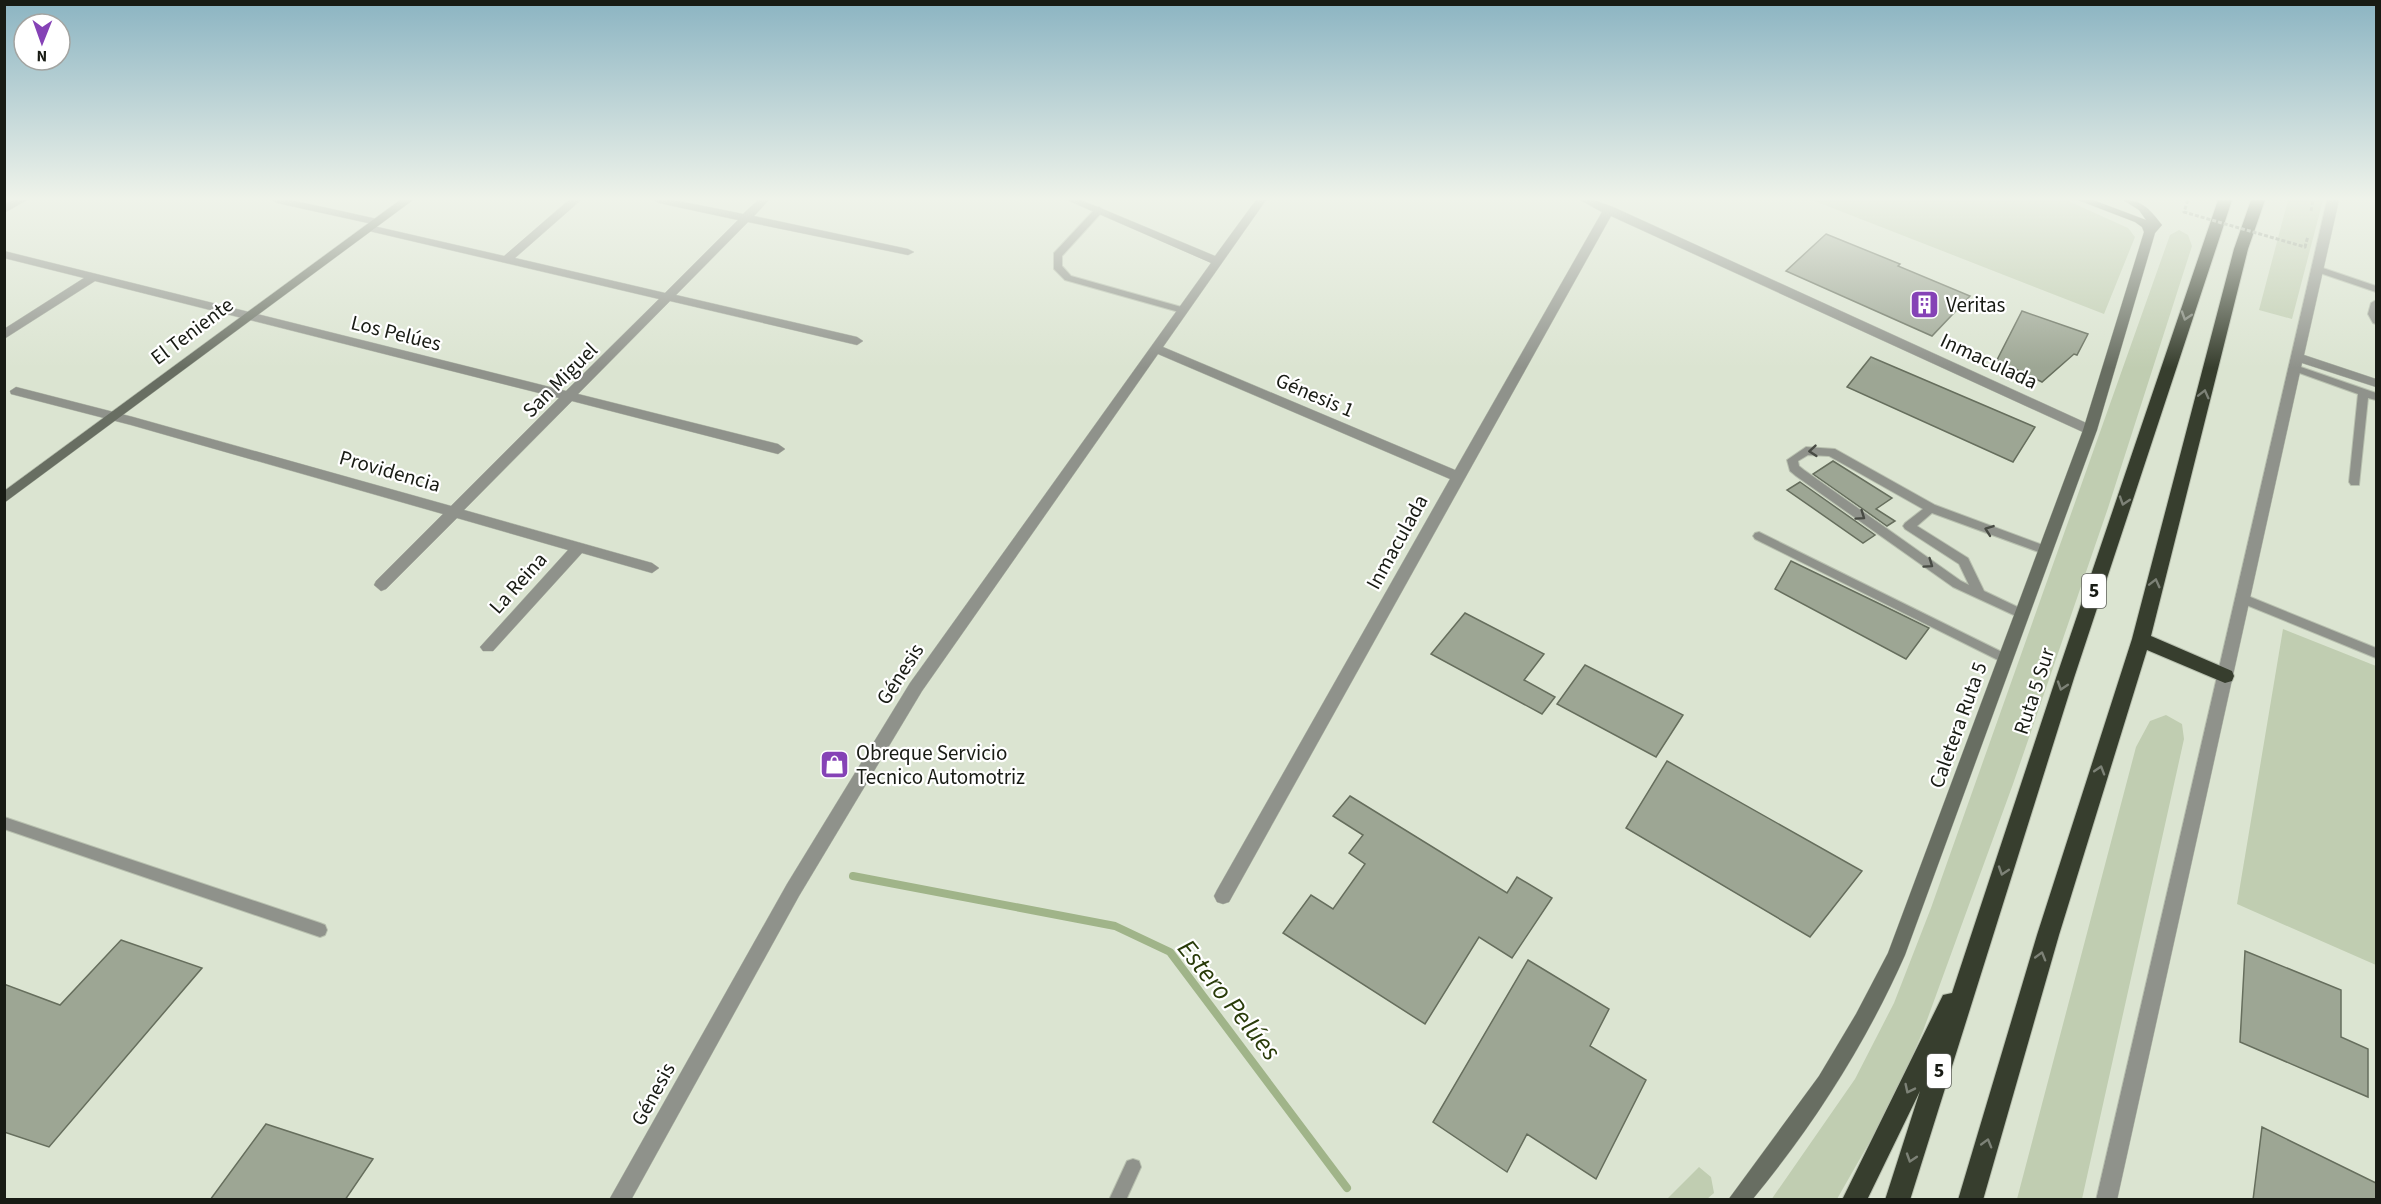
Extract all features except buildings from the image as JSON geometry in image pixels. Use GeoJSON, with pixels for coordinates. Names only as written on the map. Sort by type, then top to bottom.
{"type":"FeatureCollection","features":[{"type":"Feature","properties":{"kind":"highway","name":"Ruta 5 Sur"},"geometry":{"type":"LineString","coordinates":[[1897,1200],[2065,678],[2206,256]]}},
{"type":"Feature","properties":{"kind":"highway"},"geometry":{"type":"LineString","coordinates":[[1970,1200],[2048,935],[2141,639],[2239,256]]}},
{"type":"Feature","properties":{"kind":"highway"},"geometry":{"type":"LineString","coordinates":[[2141,639],[2225,676]]}},
{"type":"Feature","properties":{"kind":"highway"},"geometry":{"type":"LineString","coordinates":[[1854,1200],[1980,942]]}},
{"type":"Feature","properties":{"kind":"street","name":"Los Pelúes"},"geometry":{"type":"LineString","coordinates":[[13,256],[778,449]]}},
{"type":"Feature","properties":{"kind":"street","name":"El Teniente"},"geometry":{"type":"LineString","coordinates":[[4,498],[330,256]]}},
{"type":"Feature","properties":{"kind":"street"},"geometry":{"type":"LineString","coordinates":[[492,256],[857,341]]}},
{"type":"Feature","properties":{"kind":"street"},"geometry":{"type":"LineString","coordinates":[[506,260],[510,256]]}},
{"type":"Feature","properties":{"kind":"street","name":"San Miguel"},"geometry":{"type":"LineString","coordinates":[[381,585],[710,256]]}},
{"type":"Feature","properties":{"kind":"street"},"geometry":{"type":"LineString","coordinates":[[1206,256],[1217,261]]}},
{"type":"Feature","properties":{"kind":"street","name":"Génesis"},"geometry":{"type":"LineString","coordinates":[[619,1200],[793,890],[916,687],[1220,256]]}},
{"type":"Feature","properties":{"kind":"street","name":"Inmaculada"},"geometry":{"type":"LineString","coordinates":[[1223,896],[1583,256]]}},
{"type":"Feature","properties":{"kind":"street","name":"Inmaculada"},"geometry":{"type":"LineString","coordinates":[[1712,256],[2090,430]]}},
{"type":"Feature","properties":{"kind":"street","name":"Caletera Ruta 5"},"geometry":{"type":"LineString","coordinates":[[1738,1200],[1778,1155],[1876,998],[1913,911],[2090,430],[2143,256]]}},
{"type":"Feature","properties":{"kind":"street"},"geometry":{"type":"LineString","coordinates":[[2106,1200],[2320,256]]}},
{"type":"Feature","properties":{"kind":"street"},"geometry":{"type":"LineString","coordinates":[[4,335],[94,276]]}},
{"type":"Feature","properties":{"kind":"street","name":"Génesis 1"},"geometry":{"type":"LineString","coordinates":[[1157,349],[1458,477]]}},
{"type":"Feature","properties":{"kind":"street"},"geometry":{"type":"LineString","coordinates":[[2296,362],[2376,383]]}},
{"type":"Feature","properties":{"kind":"street","name":"Providencia"},"geometry":{"type":"LineString","coordinates":[[15,391],[116,416],[652,568]]}},
{"type":"Feature","properties":{"kind":"street","name":"La Reina"},"geometry":{"type":"LineString","coordinates":[[488,647],[579,547]]}},
{"type":"Feature","properties":{"kind":"lane"},"geometry":{"type":"LineString","coordinates":[[1057,256],[1057,267],[1068,278],[1182,310]]}},
{"type":"Feature","properties":{"kind":"lane"},"geometry":{"type":"LineString","coordinates":[[2317,269],[2376,288]]}},
{"type":"Feature","properties":{"kind":"lane"},"geometry":{"type":"LineString","coordinates":[[2376,303],[2373,314],[2376,321]]}},
{"type":"Feature","properties":{"kind":"lane"},"geometry":{"type":"LineString","coordinates":[[2296,362],[2376,397]]}},
{"type":"Feature","properties":{"kind":"lane"},"geometry":{"type":"LineString","coordinates":[[2355,482],[2364,392]]}},
{"type":"Feature","properties":{"kind":"lane"},"geometry":{"type":"LineString","coordinates":[[2022,614],[1957,584],[1800,473],[1794,468],[1792,460],[1806,451],[1831,452],[1931,508],[2044,550]]}},
{"type":"Feature","properties":{"kind":"lane"},"geometry":{"type":"LineString","coordinates":[[1931,508],[1909,526],[1965,561],[1980,595]]}},
{"type":"Feature","properties":{"kind":"lane"},"geometry":{"type":"LineString","coordinates":[[1759,536],[2006,659]]}},
{"type":"Feature","properties":{"kind":"lane"},"geometry":{"type":"LineString","coordinates":[[2243,599],[2376,653]]}},
{"type":"Feature","properties":{"kind":"lane"},"geometry":{"type":"LineString","coordinates":[[4,823],[320,930]]}},
{"type":"Feature","properties":{"kind":"lane"},"geometry":{"type":"LineString","coordinates":[[1118,1200],[1133,1167]]}},
{"type":"Feature","properties":{"kind":"green space"},"geometry":{"type":"Polygon","coordinates":[[[1956,256],[2127,256],[2104,314],[1956,256]]]}},
{"type":"Feature","properties":{"kind":"green space"},"geometry":{"type":"Polygon","coordinates":[[[2162,256],[2189,256],[2108,508],[2013,784],[1923,1031],[1893,1101],[1837,1199],[1771,1200],[1855,1079],[1894,1003],[1931,908],[2162,256]]]}},
{"type":"Feature","properties":{"kind":"green space"},"geometry":{"type":"Polygon","coordinates":[[[2273,256],[2308,256],[2292,319],[2259,310],[2273,256]]]}},
{"type":"Feature","properties":{"kind":"green space"},"geometry":{"type":"Polygon","coordinates":[[[2283,629],[2376,666],[2376,965],[2237,904],[2283,629]]]}},
{"type":"Feature","properties":{"kind":"green space"},"geometry":{"type":"Polygon","coordinates":[[[2166,715],[2182,724],[2184,739],[2082,1199],[2017,1199],[2136,747],[2150,721],[2166,715]]]}},
{"type":"Feature","properties":{"kind":"green space"},"geometry":{"type":"Polygon","coordinates":[[[1699,1167],[1711,1177],[1714,1193],[1707,1199],[1667,1199],[1699,1167]]]}},
{"type":"Feature","properties":{"kind":"waterway","name":"Estero Pelúes"},"geometry":{"type":"LineString","coordinates":[[853,876],[1115,926],[1170,952],[1347,1188]]}},
{"type":"Feature","properties":{"kind":"place","name":"Veritas"},"geometry":{"type":"Point","coordinates":[1925,305]}},
{"type":"Feature","properties":{"kind":"place","name":"Obreque Servicio Tecnico Automotriz"},"geometry":{"type":"Point","coordinates":[835,765]}}]}
